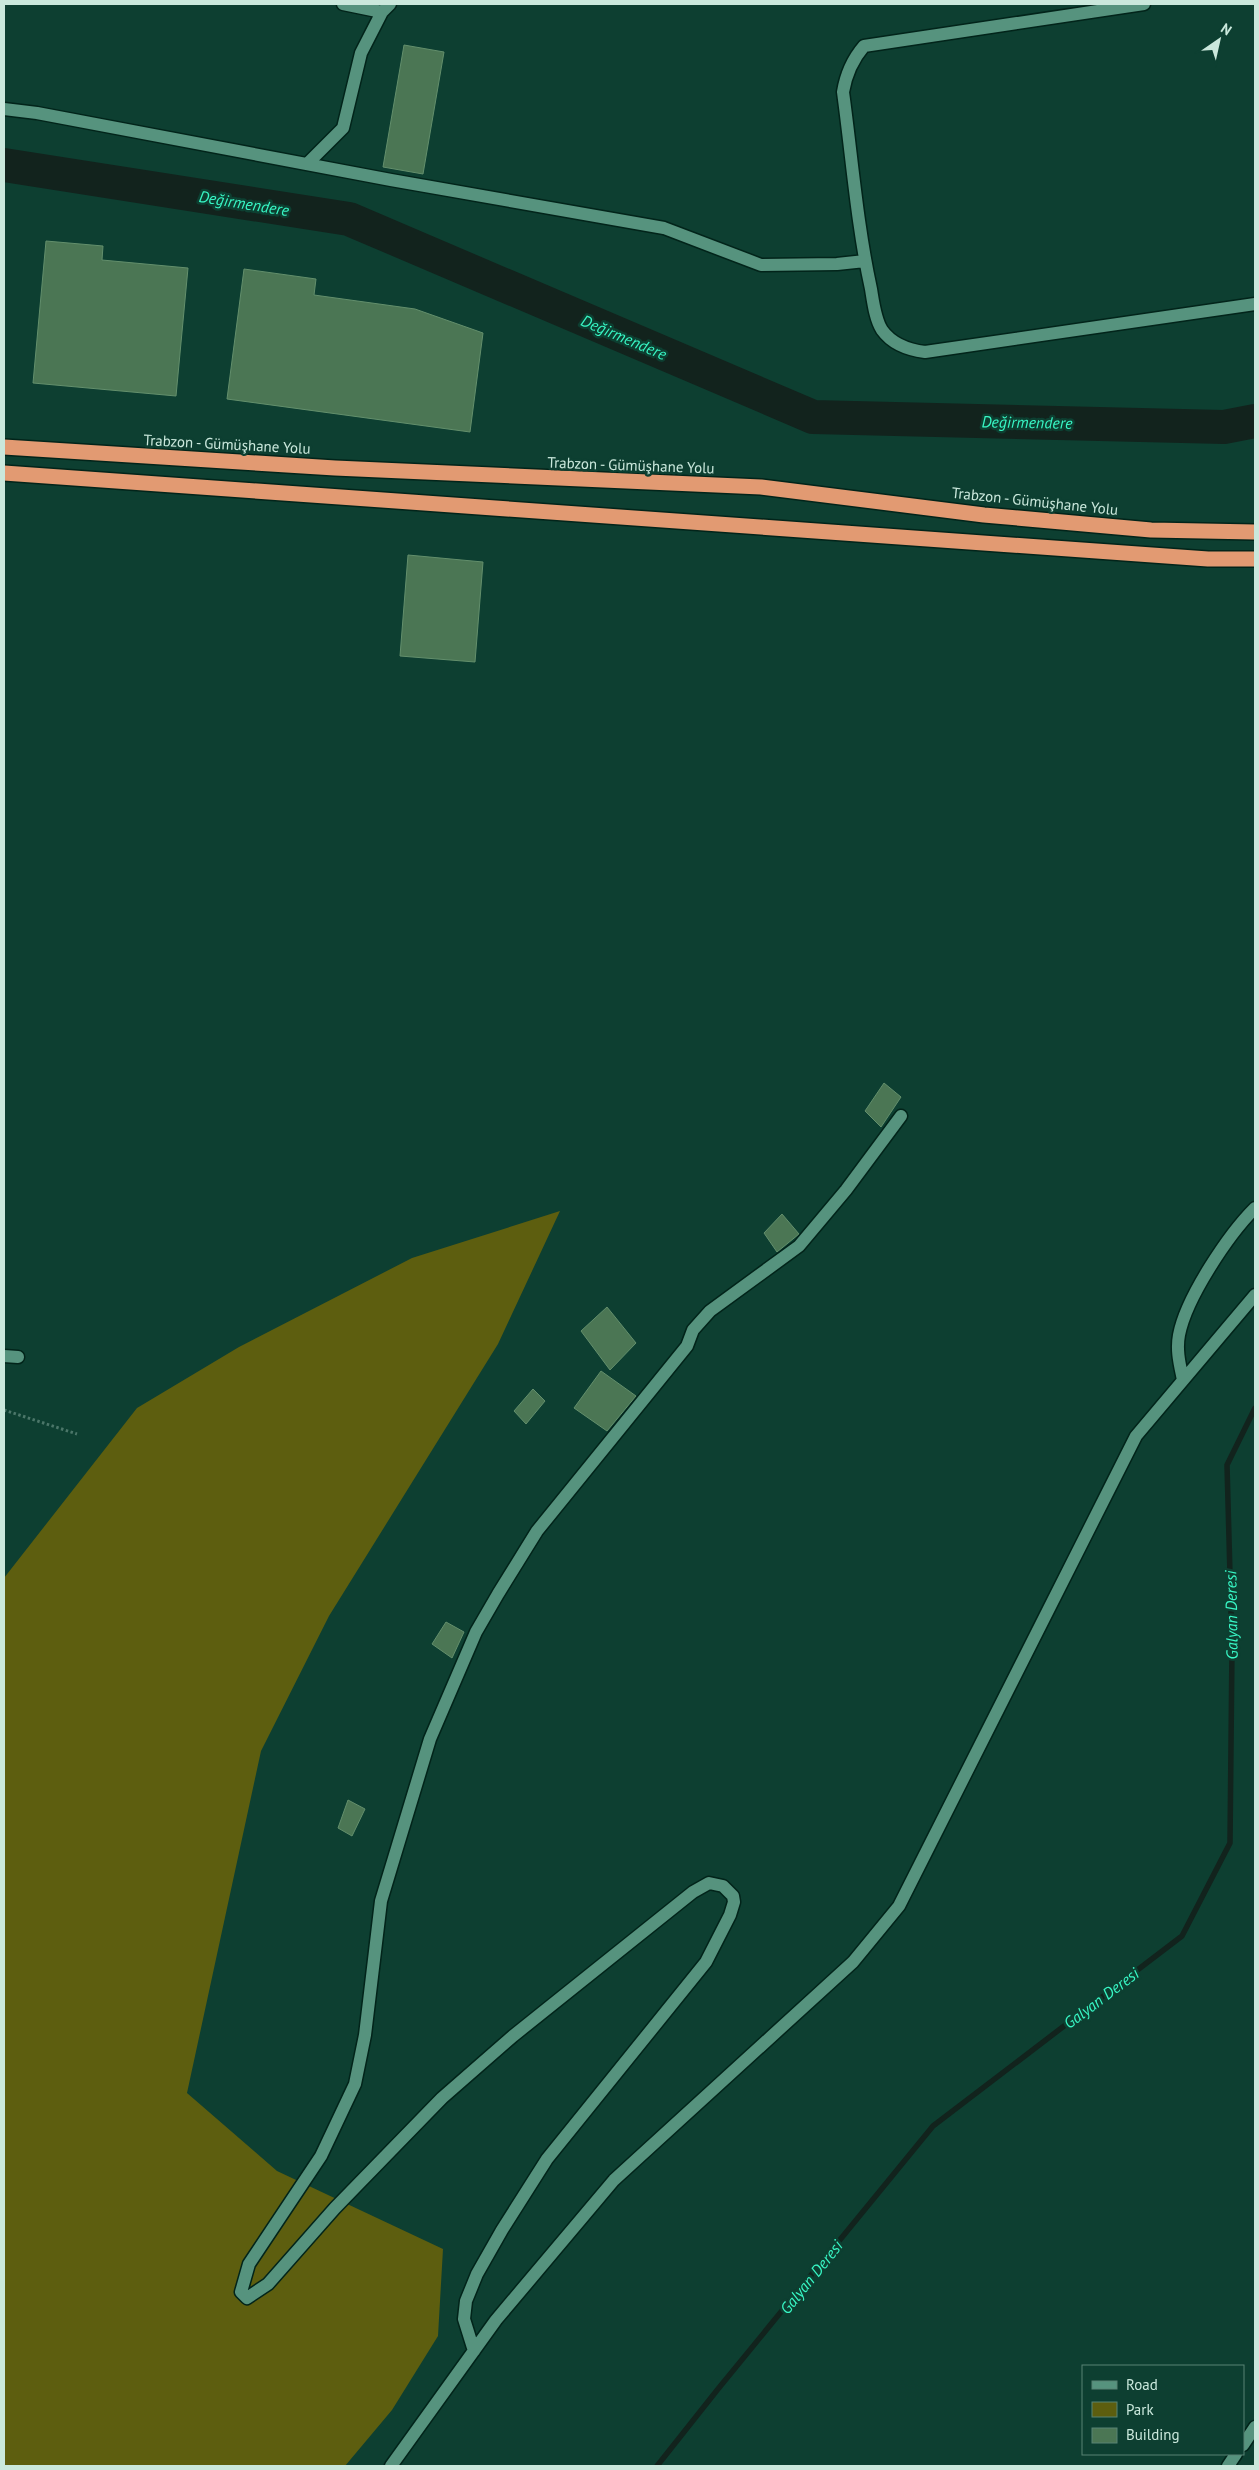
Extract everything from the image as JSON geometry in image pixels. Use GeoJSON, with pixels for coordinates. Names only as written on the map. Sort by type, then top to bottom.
{"type":"FeatureCollection","features":[{"type":"Feature","properties":{"kind":"highway","name":"Trabzon - Gümüşhane Yolu"},"geometry":{"type":"LineString","coordinates":[[4,447],[325,467],[761,487],[984,515],[1151,530],[1255,532]]}},
{"type":"Feature","properties":{"kind":"highway"},"geometry":{"type":"LineString","coordinates":[[4,473],[1198,558],[1255,559]]}},
{"type":"Feature","properties":{"kind":"street"},"geometry":{"type":"LineString","coordinates":[[307,164],[342,128],[361,53],[386,8],[343,4]]}},
{"type":"Feature","properties":{"kind":"street"},"geometry":{"type":"LineString","coordinates":[[1144,4],[864,46],[855,57],[846,76],[843,92],[865,261],[876,312],[882,329],[894,341],[909,350],[925,352],[1255,304]]}},
{"type":"Feature","properties":{"kind":"street"},"geometry":{"type":"LineString","coordinates":[[4,109],[47,115],[664,228],[761,265],[837,264],[865,261]]}},
{"type":"Feature","properties":{"kind":"street"},"geometry":{"type":"LineString","coordinates":[[474,2351],[464,2319],[466,2300],[477,2274],[522,2197],[547,2159],[706,1962],[730,1915],[734,1902],[733,1896],[723,1886],[710,1883],[693,1892],[513,2036],[442,2098],[335,2208],[268,2284],[247,2298],[241,2292],[249,2264],[321,2156],[355,2084],[365,2034],[381,1901],[430,1739],[476,1632],[537,1531],[687,1346],[698,1323],[710,1310],[799,1246],[863,1168],[901,1116]]}},
{"type":"Feature","properties":{"kind":"street"},"geometry":{"type":"LineString","coordinates":[[1183,1380],[1178,1356],[1179,1334],[1192,1301],[1224,1245],[1255,1208]]}},
{"type":"Feature","properties":{"kind":"street"},"geometry":{"type":"LineString","coordinates":[[391,2466],[496,2320],[614,2180],[853,1962],[900,1906],[1136,1436],[1255,1295]]}},
{"type":"Feature","properties":{"kind":"street"},"geometry":{"type":"LineString","coordinates":[[4,1356],[18,1357]]}},
{"type":"Feature","properties":{"kind":"street"},"geometry":{"type":"LineString","coordinates":[[1244,2444],[1255,2427]]}},
{"type":"Feature","properties":{"kind":"street"},"geometry":{"type":"LineString","coordinates":[[1228,2466],[1235,2455]]}},
{"type":"Feature","properties":{"kind":"path"},"geometry":{"type":"LineString","coordinates":[[4,1410],[77,1434]]}},
{"type":"Feature","properties":{"kind":"green space"},"geometry":{"type":"Polygon","coordinates":[[[560,1211],[498,1344],[329,1616],[261,1751],[187,2093],[277,2171],[443,2249],[438,2336],[392,2410],[345,2466],[4,2466],[4,1578],[137,1408],[239,1347],[412,1258],[560,1211]]]}},
{"type":"Feature","properties":{"kind":"building"},"geometry":{"type":"Polygon","coordinates":[[[404,45],[444,52],[423,174],[383,167],[404,45]]]}},
{"type":"Feature","properties":{"kind":"building"},"geometry":{"type":"Polygon","coordinates":[[[46,241],[103,246],[102,260],[188,268],[176,396],[33,383],[46,241]]]}},
{"type":"Feature","properties":{"kind":"building"},"geometry":{"type":"Polygon","coordinates":[[[244,269],[316,279],[314,295],[415,309],[483,333],[470,432],[227,399],[244,269]]]}},
{"type":"Feature","properties":{"kind":"building"},"geometry":{"type":"Polygon","coordinates":[[[408,555],[483,562],[475,662],[400,656],[408,555]]]}},
{"type":"Feature","properties":{"kind":"building"},"geometry":{"type":"Polygon","coordinates":[[[884,1083],[901,1097],[881,1127],[865,1111],[884,1083]]]}},
{"type":"Feature","properties":{"kind":"building"},"geometry":{"type":"Polygon","coordinates":[[[782,1214],[799,1234],[777,1252],[764,1233],[782,1214]]]}},
{"type":"Feature","properties":{"kind":"building"},"geometry":{"type":"Polygon","coordinates":[[[607,1307],[636,1343],[610,1370],[581,1331],[607,1307]]]}},
{"type":"Feature","properties":{"kind":"building"},"geometry":{"type":"Polygon","coordinates":[[[601,1371],[636,1396],[607,1431],[574,1408],[601,1371]]]}},
{"type":"Feature","properties":{"kind":"building"},"geometry":{"type":"Polygon","coordinates":[[[533,1389],[545,1401],[526,1424],[514,1411],[533,1389]]]}},
{"type":"Feature","properties":{"kind":"building"},"geometry":{"type":"Polygon","coordinates":[[[446,1622],[464,1632],[452,1658],[432,1644],[446,1622]]]}},
{"type":"Feature","properties":{"kind":"building"},"geometry":{"type":"Polygon","coordinates":[[[348,1800],[365,1809],[352,1836],[338,1828],[348,1800]]]}},
{"type":"Feature","properties":{"kind":"waterway","name":"Değirmendere"},"geometry":{"type":"LineString","coordinates":[[4,165],[349,219],[813,417],[1224,427],[1255,421]]}},
{"type":"Feature","properties":{"kind":"waterway","name":"Galyan Deresi"},"geometry":{"type":"LineString","coordinates":[[657,2466],[933,2126],[1182,1936],[1230,1843],[1232,1648],[1227,1465],[1255,1408]]}}]}
